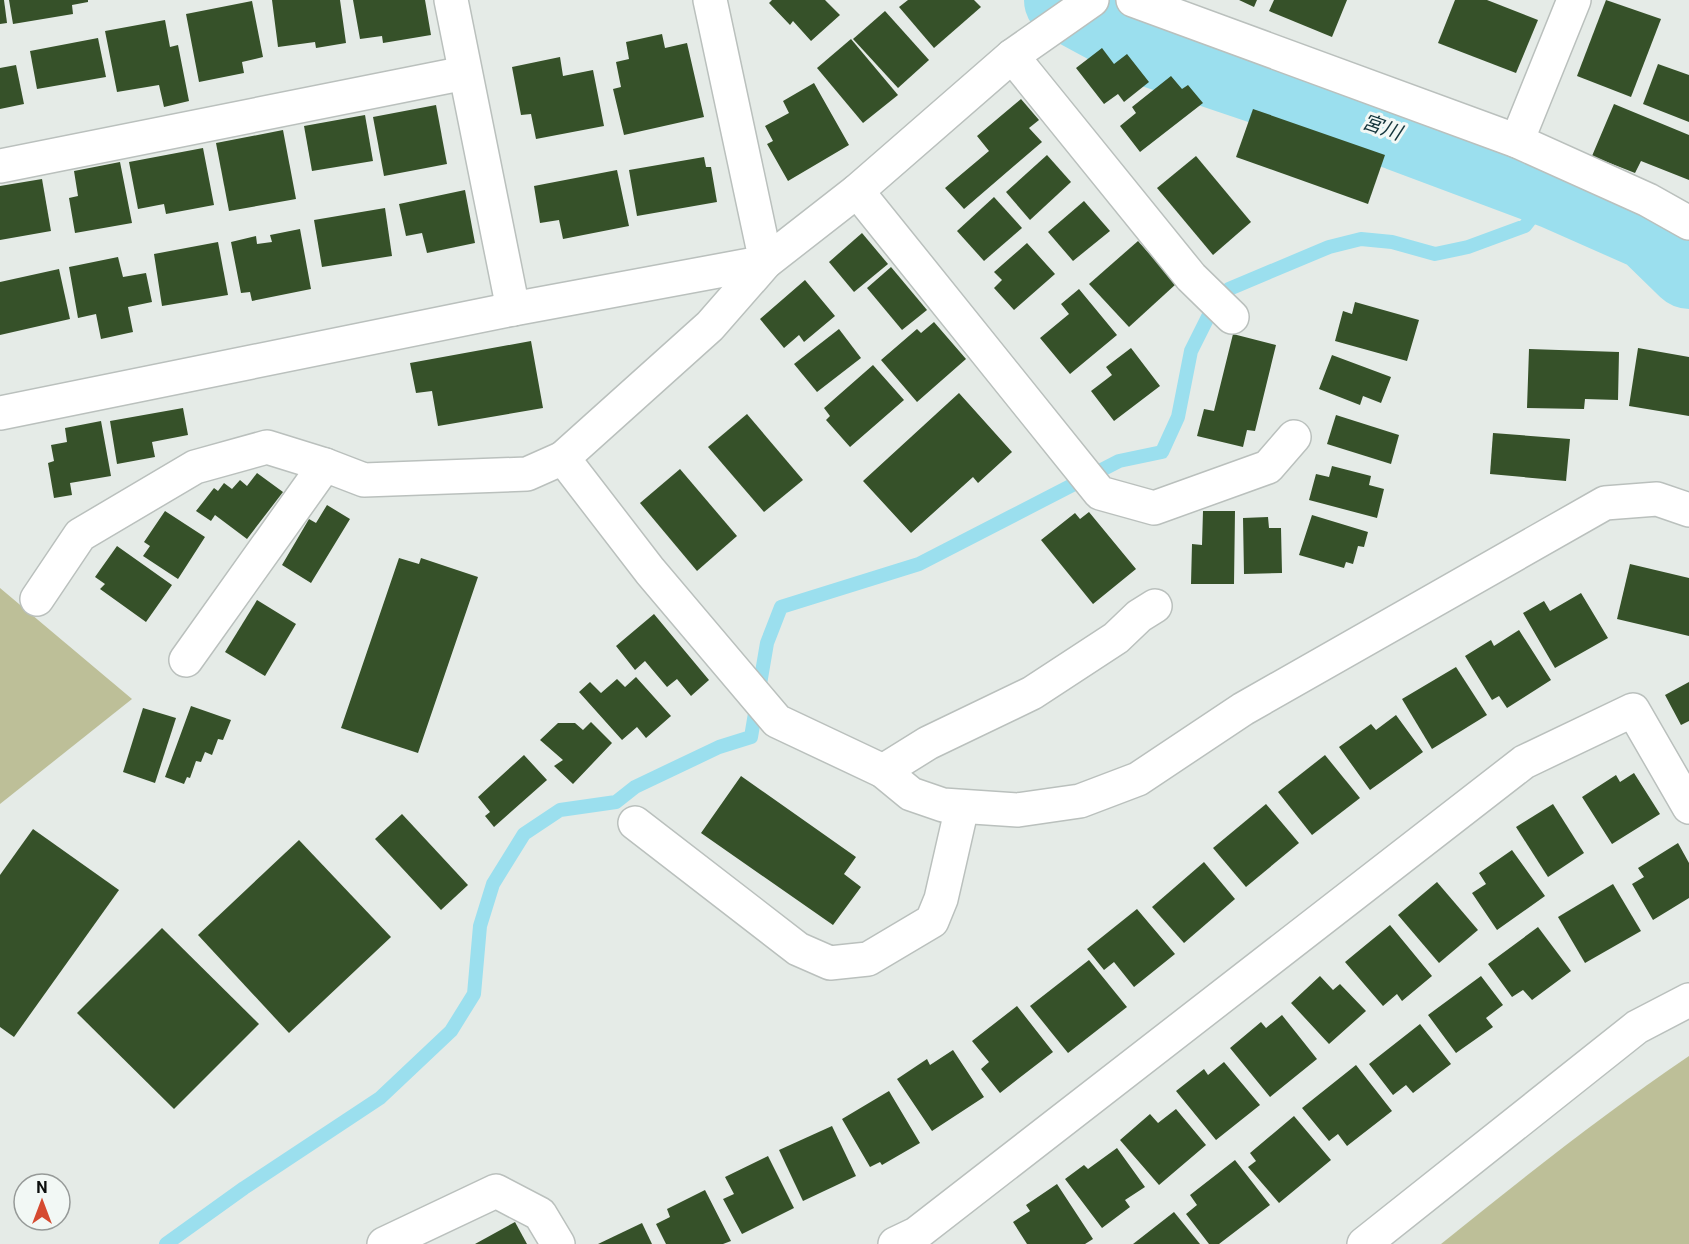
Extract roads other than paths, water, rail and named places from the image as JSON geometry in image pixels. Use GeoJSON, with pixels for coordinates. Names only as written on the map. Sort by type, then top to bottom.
{"type":"FeatureCollection","features":[{"type":"Feature","properties":{"kind":"street"},"geometry":{"type":"LineString","coordinates":[[451,0],[513,309]]}},
{"type":"Feature","properties":{"kind":"street"},"geometry":{"type":"LineString","coordinates":[[710,0],[766,262]]}},
{"type":"Feature","properties":{"kind":"street"},"geometry":{"type":"LineString","coordinates":[[37,599],[80,535],[195,467],[267,447],[325,465],[363,480],[527,474],[563,458],[710,326],[766,262],[857,191],[1017,53],[1092,0]]}},
{"type":"Feature","properties":{"kind":"street"},"geometry":{"type":"LineString","coordinates":[[1133,0],[1517,141],[1648,200],[1689,223]]}},
{"type":"Feature","properties":{"kind":"street"},"geometry":{"type":"LineString","coordinates":[[1517,141],[1574,0]]}},
{"type":"Feature","properties":{"kind":"street"},"geometry":{"type":"LineString","coordinates":[[1017,53],[1191,277],[1228,314]]}},
{"type":"Feature","properties":{"kind":"street"},"geometry":{"type":"LineString","coordinates":[[0,165],[465,73]]}},
{"type":"Feature","properties":{"kind":"street"},"geometry":{"type":"LineString","coordinates":[[857,191],[1100,493],[1154,508],[1268,467],[1294,437]]}},
{"type":"Feature","properties":{"kind":"street"},"geometry":{"type":"LineString","coordinates":[[0,413],[513,309],[766,262]]}},
{"type":"Feature","properties":{"kind":"street"},"geometry":{"type":"LineString","coordinates":[[563,458],[650,571],[777,721],[883,771],[911,794],[943,805],[1018,810],[1080,801],[1138,779],[1243,709],[1605,503],[1657,499],[1689,510]]}},
{"type":"Feature","properties":{"kind":"street"},"geometry":{"type":"LineString","coordinates":[[186,660],[325,465]]}},
{"type":"Feature","properties":{"kind":"street"},"geometry":{"type":"LineString","coordinates":[[883,771],[928,743],[1032,693],[1116,638],[1138,616],[1155,606]]}},
{"type":"Feature","properties":{"kind":"street"},"geometry":{"type":"LineString","coordinates":[[912,1241],[1524,762],[1633,710],[1689,807]]}},
{"type":"Feature","properties":{"kind":"street"},"geometry":{"type":"LineString","coordinates":[[635,823],[798,949],[830,963],[868,958],[932,921],[941,899],[962,807]]}},
{"type":"Feature","properties":{"kind":"street"},"geometry":{"type":"LineString","coordinates":[[1364,1244],[1637,1027],[1689,1000]]}},
{"type":"Feature","properties":{"kind":"street"},"geometry":{"type":"LineString","coordinates":[[384,1244],[496,1191],[540,1214],[558,1244]]}},
{"type":"Feature","properties":{"kind":"waterway","name":"宮川"},"geometry":{"type":"LineString","coordinates":[[1065,0],[1148,45],[1400,130],[1555,188],[1650,230],[1689,268]]}},
{"type":"Feature","properties":{"kind":"waterway"},"geometry":{"type":"LineString","coordinates":[[166,1244],[244,1188],[380,1098],[451,1031],[474,994],[480,926],[493,884],[524,834],[560,810],[616,802],[635,787],[719,747],[751,737],[767,643],[781,607],[919,564],[1119,461],[1162,452],[1178,417],[1191,351],[1212,309],[1229,289],[1329,247],[1361,239],[1392,242],[1435,254],[1468,247],[1525,226],[1555,188]]}}]}
